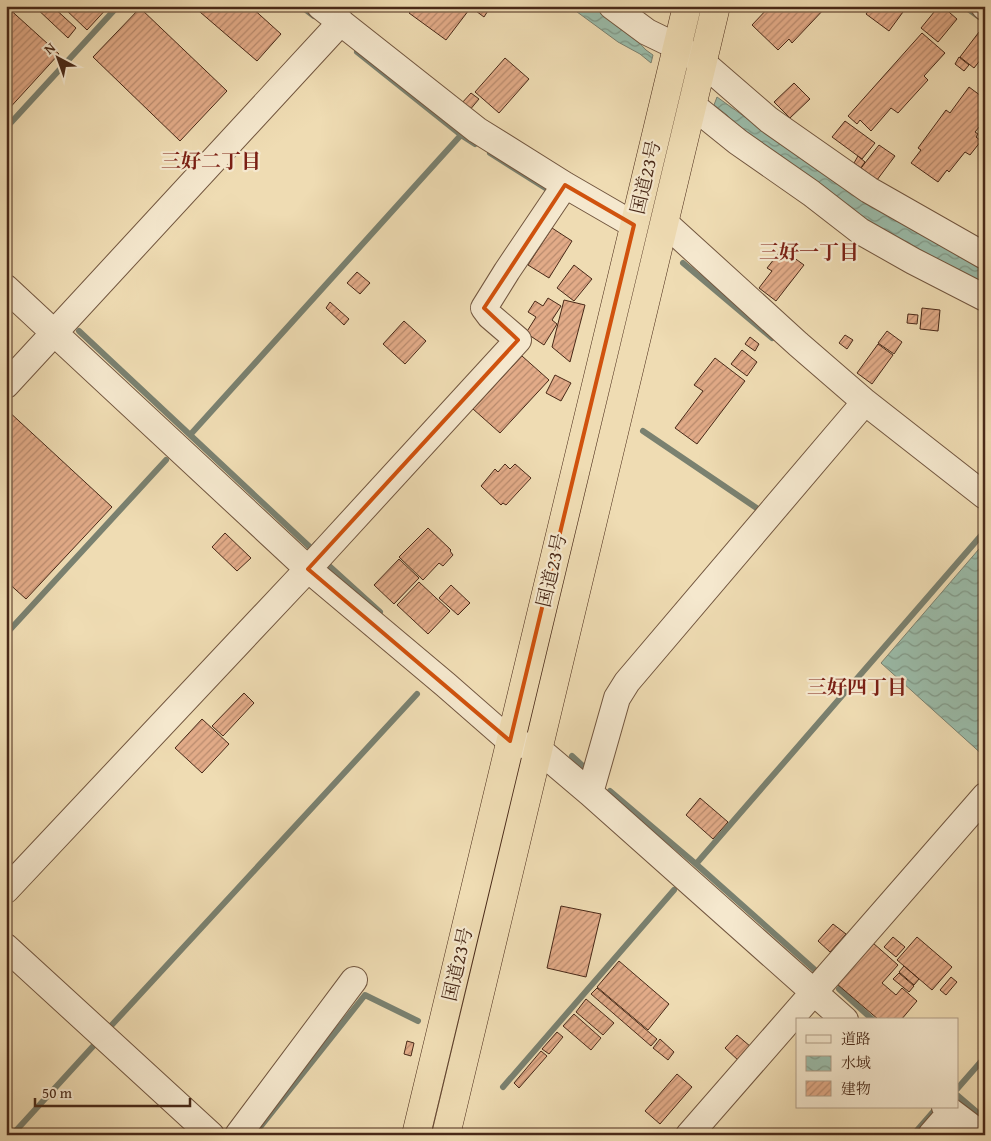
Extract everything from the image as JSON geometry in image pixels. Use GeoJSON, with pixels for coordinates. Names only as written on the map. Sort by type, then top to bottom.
{"type":"FeatureCollection","features":[{"type":"Feature","properties":{"kind":"highway","name":"国道23号"},"geometry":{"type":"LineString","coordinates":[[416,1135],[687,6]]}},
{"type":"Feature","properties":{"kind":"highway","name":"国道23号"},"geometry":{"type":"LineString","coordinates":[[446,1135],[716,6]]}},
{"type":"Feature","properties":{"kind":"street"},"geometry":{"type":"LineString","coordinates":[[320,6],[477,130],[634,225]]}},
{"type":"Feature","properties":{"kind":"street"},"geometry":{"type":"LineString","coordinates":[[612,6],[647,32],[676,46],[702,62],[769,120],[869,190],[985,256]]}},
{"type":"Feature","properties":{"kind":"street"},"geometry":{"type":"LineString","coordinates":[[6,385],[341,22]]}},
{"type":"Feature","properties":{"kind":"street"},"geometry":{"type":"LineString","coordinates":[[692,104],[738,142],[811,193],[860,231],[985,298]]}},
{"type":"Feature","properties":{"kind":"street"},"geometry":{"type":"LineString","coordinates":[[6,890],[308,569],[518,340],[490,316],[484,308],[506,271],[565,185]]}},
{"type":"Feature","properties":{"kind":"street"},"geometry":{"type":"LineString","coordinates":[[665,223],[865,402],[985,496]]}},
{"type":"Feature","properties":{"kind":"street"},"geometry":{"type":"LineString","coordinates":[[6,288],[308,569],[510,740],[538,749],[590,792],[843,1018]]}},
{"type":"Feature","properties":{"kind":"street"},"geometry":{"type":"LineString","coordinates":[[590,792],[618,698],[627,682],[865,402]]}},
{"type":"Feature","properties":{"kind":"street"},"geometry":{"type":"LineString","coordinates":[[689,1135],[985,796]]}},
{"type":"Feature","properties":{"kind":"street"},"geometry":{"type":"LineString","coordinates":[[6,947],[212,1135]]}},
{"type":"Feature","properties":{"kind":"street"},"geometry":{"type":"LineString","coordinates":[[238,1135],[354,980]]}},
{"type":"Feature","properties":{"kind":"street"},"geometry":{"type":"LineString","coordinates":[[931,1135],[948,1110],[982,1135]]}},
{"type":"Feature","properties":{"kind":"highlighted area"},"geometry":{"type":"Polygon","coordinates":[[[565,185],[634,225],[510,741],[308,569],[518,340],[484,308],[565,185]]]}},
{"type":"Feature","properties":{"kind":"water"},"geometry":{"type":"Polygon","coordinates":[[[569,6],[594,6],[630,33],[653,55],[651,63],[640,54],[618,42],[569,6]]]}},
{"type":"Feature","properties":{"kind":"water"},"geometry":{"type":"Polygon","coordinates":[[[717,97],[864,202],[985,271],[985,289],[875,227],[744,134],[727,115],[714,105],[717,97]]]}},
{"type":"Feature","properties":{"kind":"water"},"geometry":{"type":"Polygon","coordinates":[[[985,542],[985,757],[881,663],[985,542]]]}},
{"type":"Feature","properties":{"kind":"building"},"geometry":{"type":"Polygon","coordinates":[[[6,6],[59,54],[6,112],[6,6]]]}},
{"type":"Feature","properties":{"kind":"building"},"geometry":{"type":"Polygon","coordinates":[[[34,6],[52,6],[76,28],[68,38],[34,6]]]}},
{"type":"Feature","properties":{"kind":"building"},"geometry":{"type":"Polygon","coordinates":[[[62,6],[109,6],[87,30],[62,6]]]}},
{"type":"Feature","properties":{"kind":"building"},"geometry":{"type":"Polygon","coordinates":[[[193,6],[250,6],[281,34],[257,61],[193,6]]]}},
{"type":"Feature","properties":{"kind":"building"},"geometry":{"type":"Polygon","coordinates":[[[415,6],[472,6],[446,40],[409,13],[415,6]]]}},
{"type":"Feature","properties":{"kind":"building"},"geometry":{"type":"Polygon","coordinates":[[[473,6],[491,6],[484,17],[472,8],[473,6]]]}},
{"type":"Feature","properties":{"kind":"building"},"geometry":{"type":"Polygon","coordinates":[[[770,6],[827,6],[792,43],[789,39],[778,50],[752,25],[770,6]]]}},
{"type":"Feature","properties":{"kind":"building"},"geometry":{"type":"Polygon","coordinates":[[[872,6],[895,6],[903,12],[889,31],[866,14],[872,6]]]}},
{"type":"Feature","properties":{"kind":"building"},"geometry":{"type":"Polygon","coordinates":[[[939,6],[942,6],[957,19],[938,42],[921,28],[939,6]]]}},
{"type":"Feature","properties":{"kind":"building"},"geometry":{"type":"Polygon","coordinates":[[[140,8],[227,91],[180,141],[93,57],[140,8]]]}},
{"type":"Feature","properties":{"kind":"building"},"geometry":{"type":"Polygon","coordinates":[[[979,32],[985,36],[985,54],[974,68],[960,57],[979,32]]]}},
{"type":"Feature","properties":{"kind":"building"},"geometry":{"type":"Polygon","coordinates":[[[922,33],[945,53],[924,76],[928,80],[898,113],[891,108],[871,131],[860,120],[857,124],[848,116],[922,33]]]}},
{"type":"Feature","properties":{"kind":"building"},"geometry":{"type":"Polygon","coordinates":[[[959,57],[969,65],[964,71],[955,64],[959,57]]]}},
{"type":"Feature","properties":{"kind":"building"},"geometry":{"type":"Polygon","coordinates":[[[505,58],[529,79],[499,113],[475,92],[505,58]]]}},
{"type":"Feature","properties":{"kind":"building"},"geometry":{"type":"Polygon","coordinates":[[[794,83],[810,99],[790,118],[774,102],[794,83]]]}},
{"type":"Feature","properties":{"kind":"building"},"geometry":{"type":"Polygon","coordinates":[[[969,87],[985,99],[985,120],[975,132],[978,134],[976,137],[981,141],[970,155],[965,152],[938,182],[911,163],[921,150],[918,148],[946,110],[950,113],[969,87]]]}},
{"type":"Feature","properties":{"kind":"building"},"geometry":{"type":"Polygon","coordinates":[[[471,93],[479,99],[469,111],[461,104],[471,93]]]}},
{"type":"Feature","properties":{"kind":"building"},"geometry":{"type":"Polygon","coordinates":[[[845,121],[875,143],[862,159],[832,137],[845,121]]]}},
{"type":"Feature","properties":{"kind":"building"},"geometry":{"type":"Polygon","coordinates":[[[879,145],[895,156],[877,180],[861,168],[879,145]]]}},
{"type":"Feature","properties":{"kind":"building"},"geometry":{"type":"Polygon","coordinates":[[[858,156],[865,162],[861,168],[854,163],[858,156]]]}},
{"type":"Feature","properties":{"kind":"building"},"geometry":{"type":"Polygon","coordinates":[[[552,228],[572,241],[549,278],[528,265],[552,228]]]}},
{"type":"Feature","properties":{"kind":"building"},"geometry":{"type":"Polygon","coordinates":[[[782,249],[804,265],[776,301],[759,288],[772,271],[767,268],[782,249]]]}},
{"type":"Feature","properties":{"kind":"building"},"geometry":{"type":"Polygon","coordinates":[[[574,265],[592,279],[574,301],[557,288],[574,265]]]}},
{"type":"Feature","properties":{"kind":"building"},"geometry":{"type":"Polygon","coordinates":[[[357,272],[370,283],[360,294],[347,283],[357,272]]]}},
{"type":"Feature","properties":{"kind":"building"},"geometry":{"type":"Polygon","coordinates":[[[548,298],[561,306],[552,320],[557,324],[544,345],[526,333],[536,317],[528,312],[535,301],[543,306],[548,298]]]}},
{"type":"Feature","properties":{"kind":"building"},"geometry":{"type":"Polygon","coordinates":[[[564,300],[585,305],[570,362],[552,347],[564,300]]]}},
{"type":"Feature","properties":{"kind":"building"},"geometry":{"type":"Polygon","coordinates":[[[330,302],[349,319],[344,325],[326,308],[330,302]]]}},
{"type":"Feature","properties":{"kind":"building"},"geometry":{"type":"Polygon","coordinates":[[[922,308],[940,310],[938,331],[920,329],[922,308]]]}},
{"type":"Feature","properties":{"kind":"building"},"geometry":{"type":"Polygon","coordinates":[[[908,314],[918,315],[917,324],[907,323],[908,314]]]}},
{"type":"Feature","properties":{"kind":"building"},"geometry":{"type":"Polygon","coordinates":[[[404,321],[426,341],[405,364],[383,344],[404,321]]]}},
{"type":"Feature","properties":{"kind":"building"},"geometry":{"type":"Polygon","coordinates":[[[887,331],[902,342],[894,354],[878,343],[887,331]]]}},
{"type":"Feature","properties":{"kind":"building"},"geometry":{"type":"Polygon","coordinates":[[[845,335],[853,340],[847,349],[839,343],[845,335]]]}},
{"type":"Feature","properties":{"kind":"building"},"geometry":{"type":"Polygon","coordinates":[[[750,337],[759,344],[755,351],[745,344],[750,337]]]}},
{"type":"Feature","properties":{"kind":"building"},"geometry":{"type":"Polygon","coordinates":[[[878,344],[893,355],[872,384],[857,373],[878,344]]]}},
{"type":"Feature","properties":{"kind":"building"},"geometry":{"type":"Polygon","coordinates":[[[742,350],[757,362],[747,376],[731,364],[742,350]]]}},
{"type":"Feature","properties":{"kind":"building"},"geometry":{"type":"Polygon","coordinates":[[[522,356],[549,380],[500,433],[473,409],[522,356]]]}},
{"type":"Feature","properties":{"kind":"building"},"geometry":{"type":"Polygon","coordinates":[[[715,358],[745,381],[697,444],[675,428],[703,391],[694,385],[715,358]]]}},
{"type":"Feature","properties":{"kind":"building"},"geometry":{"type":"Polygon","coordinates":[[[555,375],[571,383],[561,401],[546,393],[555,375]]]}},
{"type":"Feature","properties":{"kind":"building"},"geometry":{"type":"Polygon","coordinates":[[[6,409],[112,507],[26,599],[6,581],[6,409]]]}},
{"type":"Feature","properties":{"kind":"building"},"geometry":{"type":"Polygon","coordinates":[[[505,464],[510,469],[515,464],[531,478],[506,505],[503,503],[501,505],[481,486],[495,469],[498,472],[505,464]]]}},
{"type":"Feature","properties":{"kind":"building"},"geometry":{"type":"Polygon","coordinates":[[[428,528],[451,550],[453,555],[443,566],[439,563],[423,580],[399,557],[428,528]]]}},
{"type":"Feature","properties":{"kind":"building"},"geometry":{"type":"Polygon","coordinates":[[[225,533],[251,558],[237,571],[212,547],[225,533]]]}},
{"type":"Feature","properties":{"kind":"building"},"geometry":{"type":"Polygon","coordinates":[[[399,559],[419,578],[394,604],[374,585],[399,559]]]}},
{"type":"Feature","properties":{"kind":"building"},"geometry":{"type":"Polygon","coordinates":[[[419,582],[450,611],[428,634],[397,605],[419,582]]]}},
{"type":"Feature","properties":{"kind":"building"},"geometry":{"type":"Polygon","coordinates":[[[451,585],[470,603],[458,615],[439,598],[451,585]]]}},
{"type":"Feature","properties":{"kind":"building"},"geometry":{"type":"Polygon","coordinates":[[[244,693],[254,703],[223,736],[212,726],[244,693]]]}},
{"type":"Feature","properties":{"kind":"building"},"geometry":{"type":"Polygon","coordinates":[[[202,719],[229,744],[202,773],[175,748],[202,719]]]}},
{"type":"Feature","properties":{"kind":"building"},"geometry":{"type":"Polygon","coordinates":[[[700,798],[728,822],[713,839],[686,815],[700,798]]]}},
{"type":"Feature","properties":{"kind":"building"},"geometry":{"type":"Polygon","coordinates":[[[561,906],[601,914],[586,977],[547,968],[561,906]]]}},
{"type":"Feature","properties":{"kind":"building"},"geometry":{"type":"Polygon","coordinates":[[[833,924],[846,934],[830,952],[818,941],[833,924]]]}},
{"type":"Feature","properties":{"kind":"building"},"geometry":{"type":"Polygon","coordinates":[[[893,937],[905,947],[896,957],[884,947],[893,937]]]}},
{"type":"Feature","properties":{"kind":"building"},"geometry":{"type":"Polygon","coordinates":[[[917,937],[952,967],[932,990],[897,960],[917,937]]]}},
{"type":"Feature","properties":{"kind":"building"},"geometry":{"type":"Polygon","coordinates":[[[873,943],[898,965],[882,983],[896,995],[902,988],[917,1001],[903,1018],[877,1018],[837,984],[873,943]]]}},
{"type":"Feature","properties":{"kind":"building"},"geometry":{"type":"Polygon","coordinates":[[[619,961],[669,1004],[648,1030],[597,987],[619,961]]]}},
{"type":"Feature","properties":{"kind":"building"},"geometry":{"type":"Polygon","coordinates":[[[904,966],[919,979],[914,985],[899,972],[904,966]]]}},
{"type":"Feature","properties":{"kind":"building"},"geometry":{"type":"Polygon","coordinates":[[[899,973],[914,986],[909,992],[893,979],[899,973]]]}},
{"type":"Feature","properties":{"kind":"building"},"geometry":{"type":"Polygon","coordinates":[[[951,977],[957,982],[946,995],[940,990],[951,977]]]}},
{"type":"Feature","properties":{"kind":"building"},"geometry":{"type":"Polygon","coordinates":[[[597,988],[657,1039],[651,1046],[591,994],[597,988]]]}},
{"type":"Feature","properties":{"kind":"building"},"geometry":{"type":"Polygon","coordinates":[[[586,999],[614,1023],[603,1035],[576,1012],[586,999]]]}},
{"type":"Feature","properties":{"kind":"building"},"geometry":{"type":"Polygon","coordinates":[[[574,1014],[601,1038],[591,1050],[563,1026],[574,1014]]]}},
{"type":"Feature","properties":{"kind":"building"},"geometry":{"type":"Polygon","coordinates":[[[557,1032],[563,1037],[549,1054],[542,1049],[557,1032]]]}},
{"type":"Feature","properties":{"kind":"building"},"geometry":{"type":"Polygon","coordinates":[[[737,1035],[751,1047],[739,1061],[725,1048],[737,1035]]]}},
{"type":"Feature","properties":{"kind":"building"},"geometry":{"type":"Polygon","coordinates":[[[660,1039],[674,1052],[668,1060],[653,1048],[660,1039]]]}},
{"type":"Feature","properties":{"kind":"building"},"geometry":{"type":"Polygon","coordinates":[[[407,1041],[414,1043],[411,1056],[404,1054],[407,1041]]]}},
{"type":"Feature","properties":{"kind":"building"},"geometry":{"type":"Polygon","coordinates":[[[541,1051],[547,1056],[519,1088],[514,1083],[541,1051]]]}},
{"type":"Feature","properties":{"kind":"building"},"geometry":{"type":"Polygon","coordinates":[[[677,1074],[692,1087],[660,1124],[645,1111],[677,1074]]]}},
{"type":"Feature","properties":{"kind":"waterway"},"geometry":{"type":"LineString","coordinates":[[6,128],[118,6]]}},
{"type":"Feature","properties":{"kind":"waterway"},"geometry":{"type":"LineString","coordinates":[[301,6],[314,16]]}},
{"type":"Feature","properties":{"kind":"waterway"},"geometry":{"type":"LineString","coordinates":[[964,6],[985,21]]}},
{"type":"Feature","properties":{"kind":"waterway"},"geometry":{"type":"LineString","coordinates":[[357,52],[461,135],[475,144]]}},
{"type":"Feature","properties":{"kind":"waterway"},"geometry":{"type":"LineString","coordinates":[[190,435],[461,135]]}},
{"type":"Feature","properties":{"kind":"waterway"},"geometry":{"type":"LineString","coordinates":[[490,153],[547,189],[546,196]]}},
{"type":"Feature","properties":{"kind":"waterway"},"geometry":{"type":"LineString","coordinates":[[683,263],[772,338]]}},
{"type":"Feature","properties":{"kind":"waterway"},"geometry":{"type":"LineString","coordinates":[[79,331],[312,549],[316,544]]}},
{"type":"Feature","properties":{"kind":"waterway"},"geometry":{"type":"LineString","coordinates":[[643,431],[758,509]]}},
{"type":"Feature","properties":{"kind":"waterway"},"geometry":{"type":"LineString","coordinates":[[6,634],[166,460]]}},
{"type":"Feature","properties":{"kind":"waterway"},"geometry":{"type":"LineString","coordinates":[[696,864],[985,531]]}},
{"type":"Feature","properties":{"kind":"waterway"},"geometry":{"type":"LineString","coordinates":[[327,564],[380,612]]}},
{"type":"Feature","properties":{"kind":"waterway"},"geometry":{"type":"LineString","coordinates":[[109,1028],[417,694]]}},
{"type":"Feature","properties":{"kind":"waterway"},"geometry":{"type":"LineString","coordinates":[[572,756],[584,767]]}},
{"type":"Feature","properties":{"kind":"waterway"},"geometry":{"type":"LineString","coordinates":[[610,791],[696,864],[815,970]]}},
{"type":"Feature","properties":{"kind":"waterway"},"geometry":{"type":"LineString","coordinates":[[503,1087],[674,890]]}},
{"type":"Feature","properties":{"kind":"waterway"},"geometry":{"type":"LineString","coordinates":[[839,989],[871,1018]]}},
{"type":"Feature","properties":{"kind":"waterway"},"geometry":{"type":"LineString","coordinates":[[261,1126],[365,995],[418,1021]]}},
{"type":"Feature","properties":{"kind":"waterway"},"geometry":{"type":"LineString","coordinates":[[12,1135],[96,1043]]}},
{"type":"Feature","properties":{"kind":"waterway"},"geometry":{"type":"LineString","coordinates":[[958,1088],[985,1057]]}},
{"type":"Feature","properties":{"kind":"waterway"},"geometry":{"type":"LineString","coordinates":[[958,1096],[985,1119]]}},
{"type":"Feature","properties":{"kind":"waterway"},"geometry":{"type":"LineString","coordinates":[[913,1135],[933,1112]]}},
{"type":"Feature","properties":{"kind":"district","name":"三好二丁目"},"geometry":{"type":"Point","coordinates":[211,160]}},
{"type":"Feature","properties":{"kind":"district","name":"三好一丁目"},"geometry":{"type":"Point","coordinates":[809,251]}},
{"type":"Feature","properties":{"kind":"district","name":"三好四丁目"},"geometry":{"type":"Point","coordinates":[857,686]}}]}
